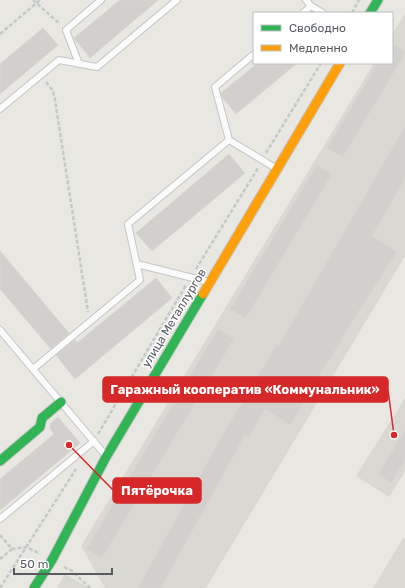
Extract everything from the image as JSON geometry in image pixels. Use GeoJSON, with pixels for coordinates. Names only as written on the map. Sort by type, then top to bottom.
{"type":"FeatureCollection","features":[{"type":"Feature","properties":{"kind":"street"},"geometry":{"type":"LineString","coordinates":[[371,12],[378,0]]}},
{"type":"Feature","properties":{"kind":"street","name":"улица Металлургов"},"geometry":{"type":"LineString","coordinates":[[34,588],[52,560],[106,457],[339,64]]}},
{"type":"Feature","properties":{"kind":"street"},"geometry":{"type":"LineString","coordinates":[[0,461],[40,427],[42,418],[61,402]]}},
{"type":"Feature","properties":{"kind":"lane"},"geometry":{"type":"LineString","coordinates":[[79,64],[66,30],[101,0]]}},
{"type":"Feature","properties":{"kind":"lane"},"geometry":{"type":"LineString","coordinates":[[0,109],[59,60],[97,67],[177,0]]}},
{"type":"Feature","properties":{"kind":"lane"},"geometry":{"type":"LineString","coordinates":[[306,0],[311,6],[321,12]]}},
{"type":"Feature","properties":{"kind":"lane"},"geometry":{"type":"LineString","coordinates":[[304,12],[311,6]]}},
{"type":"Feature","properties":{"kind":"lane"},"geometry":{"type":"LineString","coordinates":[[253,55],[215,87],[229,140],[277,168]]}},
{"type":"Feature","properties":{"kind":"lane"},"geometry":{"type":"LineString","coordinates":[[33,369],[140,280],[128,224],[229,140]]}},
{"type":"Feature","properties":{"kind":"lane"},"geometry":{"type":"LineString","coordinates":[[137,264],[209,282]]}},
{"type":"Feature","properties":{"kind":"lane"},"geometry":{"type":"LineString","coordinates":[[0,330],[106,457]]}},
{"type":"Feature","properties":{"kind":"lane"},"geometry":{"type":"LineString","coordinates":[[0,519],[94,441]]}},
{"type":"Feature","properties":{"kind":"path"},"geometry":{"type":"LineString","coordinates":[[33,0],[66,30]]}},
{"type":"Feature","properties":{"kind":"path"},"geometry":{"type":"LineString","coordinates":[[0,34],[40,0]]}},
{"type":"Feature","properties":{"kind":"path"},"geometry":{"type":"LineString","coordinates":[[353,12],[359,0]]}},
{"type":"Feature","properties":{"kind":"path"},"geometry":{"type":"LineString","coordinates":[[94,441],[191,277],[320,64]]}},
{"type":"Feature","properties":{"kind":"path"},"geometry":{"type":"LineString","coordinates":[[41,75],[53,91],[55,100],[90,322]]}},
{"type":"Feature","properties":{"kind":"path"},"geometry":{"type":"LineString","coordinates":[[0,588],[77,467]]}},
{"type":"Feature","properties":{"kind":"path"},"geometry":{"type":"LineString","coordinates":[[0,535],[12,549]]}},
{"type":"Feature","properties":{"kind":"path"},"geometry":{"type":"LineString","coordinates":[[0,559],[12,549],[27,547],[72,571],[90,588]]}},
{"type":"Feature","properties":{"kind":"shaded area"},"geometry":{"type":"Polygon","coordinates":[[[405,13],[405,256],[206,588],[105,588],[81,546],[373,64],[393,64],[393,32],[405,13]]]}},
{"type":"Feature","properties":{"kind":"shaded area"},"geometry":{"type":"Polygon","coordinates":[[[405,398],[405,471],[389,497],[356,476],[405,398]]]}},
{"type":"Feature","properties":{"kind":"shaded area"},"geometry":{"type":"Polygon","coordinates":[[[403,538],[405,539],[405,588],[373,588],[403,538]]]}},
{"type":"Feature","properties":{"kind":"shaded area"},"geometry":{"type":"Polygon","coordinates":[[[65,574],[89,588],[57,588],[65,574]]]}},
{"type":"Feature","properties":{"kind":"building"},"geometry":{"type":"Polygon","coordinates":[[[120,0],[158,0],[90,58],[74,38],[120,0]]]}},
{"type":"Feature","properties":{"kind":"building"},"geometry":{"type":"Polygon","coordinates":[[[43,28],[58,45],[0,94],[0,64],[43,28]]]}},
{"type":"Feature","properties":{"kind":"building"},"geometry":{"type":"Polygon","coordinates":[[[393,45],[405,51],[405,54],[343,157],[327,148],[377,64],[393,64],[393,45]]]}},
{"type":"Feature","properties":{"kind":"building"},"geometry":{"type":"Polygon","coordinates":[[[257,64],[296,64],[236,114],[223,98],[221,93],[257,64]]]}},
{"type":"Feature","properties":{"kind":"building"},"geometry":{"type":"Polygon","coordinates":[[[405,126],[405,179],[372,236],[397,252],[341,339],[342,340],[321,372],[308,399],[307,398],[290,425],[265,409],[249,437],[245,435],[161,588],[138,588],[219,441],[277,344],[279,345],[405,126]]]}},
{"type":"Feature","properties":{"kind":"building"},"geometry":{"type":"Polygon","coordinates":[[[229,154],[245,173],[152,251],[136,233],[229,154]]]}},
{"type":"Feature","properties":{"kind":"building"},"geometry":{"type":"Polygon","coordinates":[[[317,165],[332,174],[246,318],[230,309],[317,165]]]}},
{"type":"Feature","properties":{"kind":"building"},"geometry":{"type":"Polygon","coordinates":[[[0,251],[69,333],[51,349],[0,289],[0,251]]]}},
{"type":"Feature","properties":{"kind":"building"},"geometry":{"type":"Polygon","coordinates":[[[156,278],[172,298],[75,379],[56,355],[75,340],[77,343],[156,278]]]}},
{"type":"Feature","properties":{"kind":"building"},"geometry":{"type":"Polygon","coordinates":[[[218,329],[234,339],[102,558],[86,549],[218,329]]]}},
{"type":"Feature","properties":{"kind":"building"},"geometry":{"type":"Polygon","coordinates":[[[58,417],[80,443],[0,510],[0,479],[54,434],[50,428],[51,423],[58,417]]]}},
{"type":"Feature","properties":{"kind":"building"},"geometry":{"type":"Polygon","coordinates":[[[405,430],[405,460],[391,483],[378,474],[405,430]]]}},
{"type":"Feature","properties":{"kind":"traffic: fast"},"geometry":{"type":"LineString","coordinates":[[371,12],[378,0]]}},
{"type":"Feature","properties":{"kind":"traffic: fast"},"geometry":{"type":"LineString","coordinates":[[34,588],[52,560],[106,457],[203,294]]}},
{"type":"Feature","properties":{"kind":"traffic: fast"},"geometry":{"type":"LineString","coordinates":[[0,461],[40,427],[42,418],[61,402]]}},
{"type":"Feature","properties":{"kind":"traffic: slow"},"geometry":{"type":"LineString","coordinates":[[203,294],[339,64]]}},
{"type":"Feature","properties":{"kind":"place","name":"Гаражный кооператив «Коммунальник»"},"geometry":{"type":"Point","coordinates":[394,435]}},
{"type":"Feature","properties":{"kind":"place","name":"Пятёрочка"},"geometry":{"type":"Point","coordinates":[69,445]}}]}
